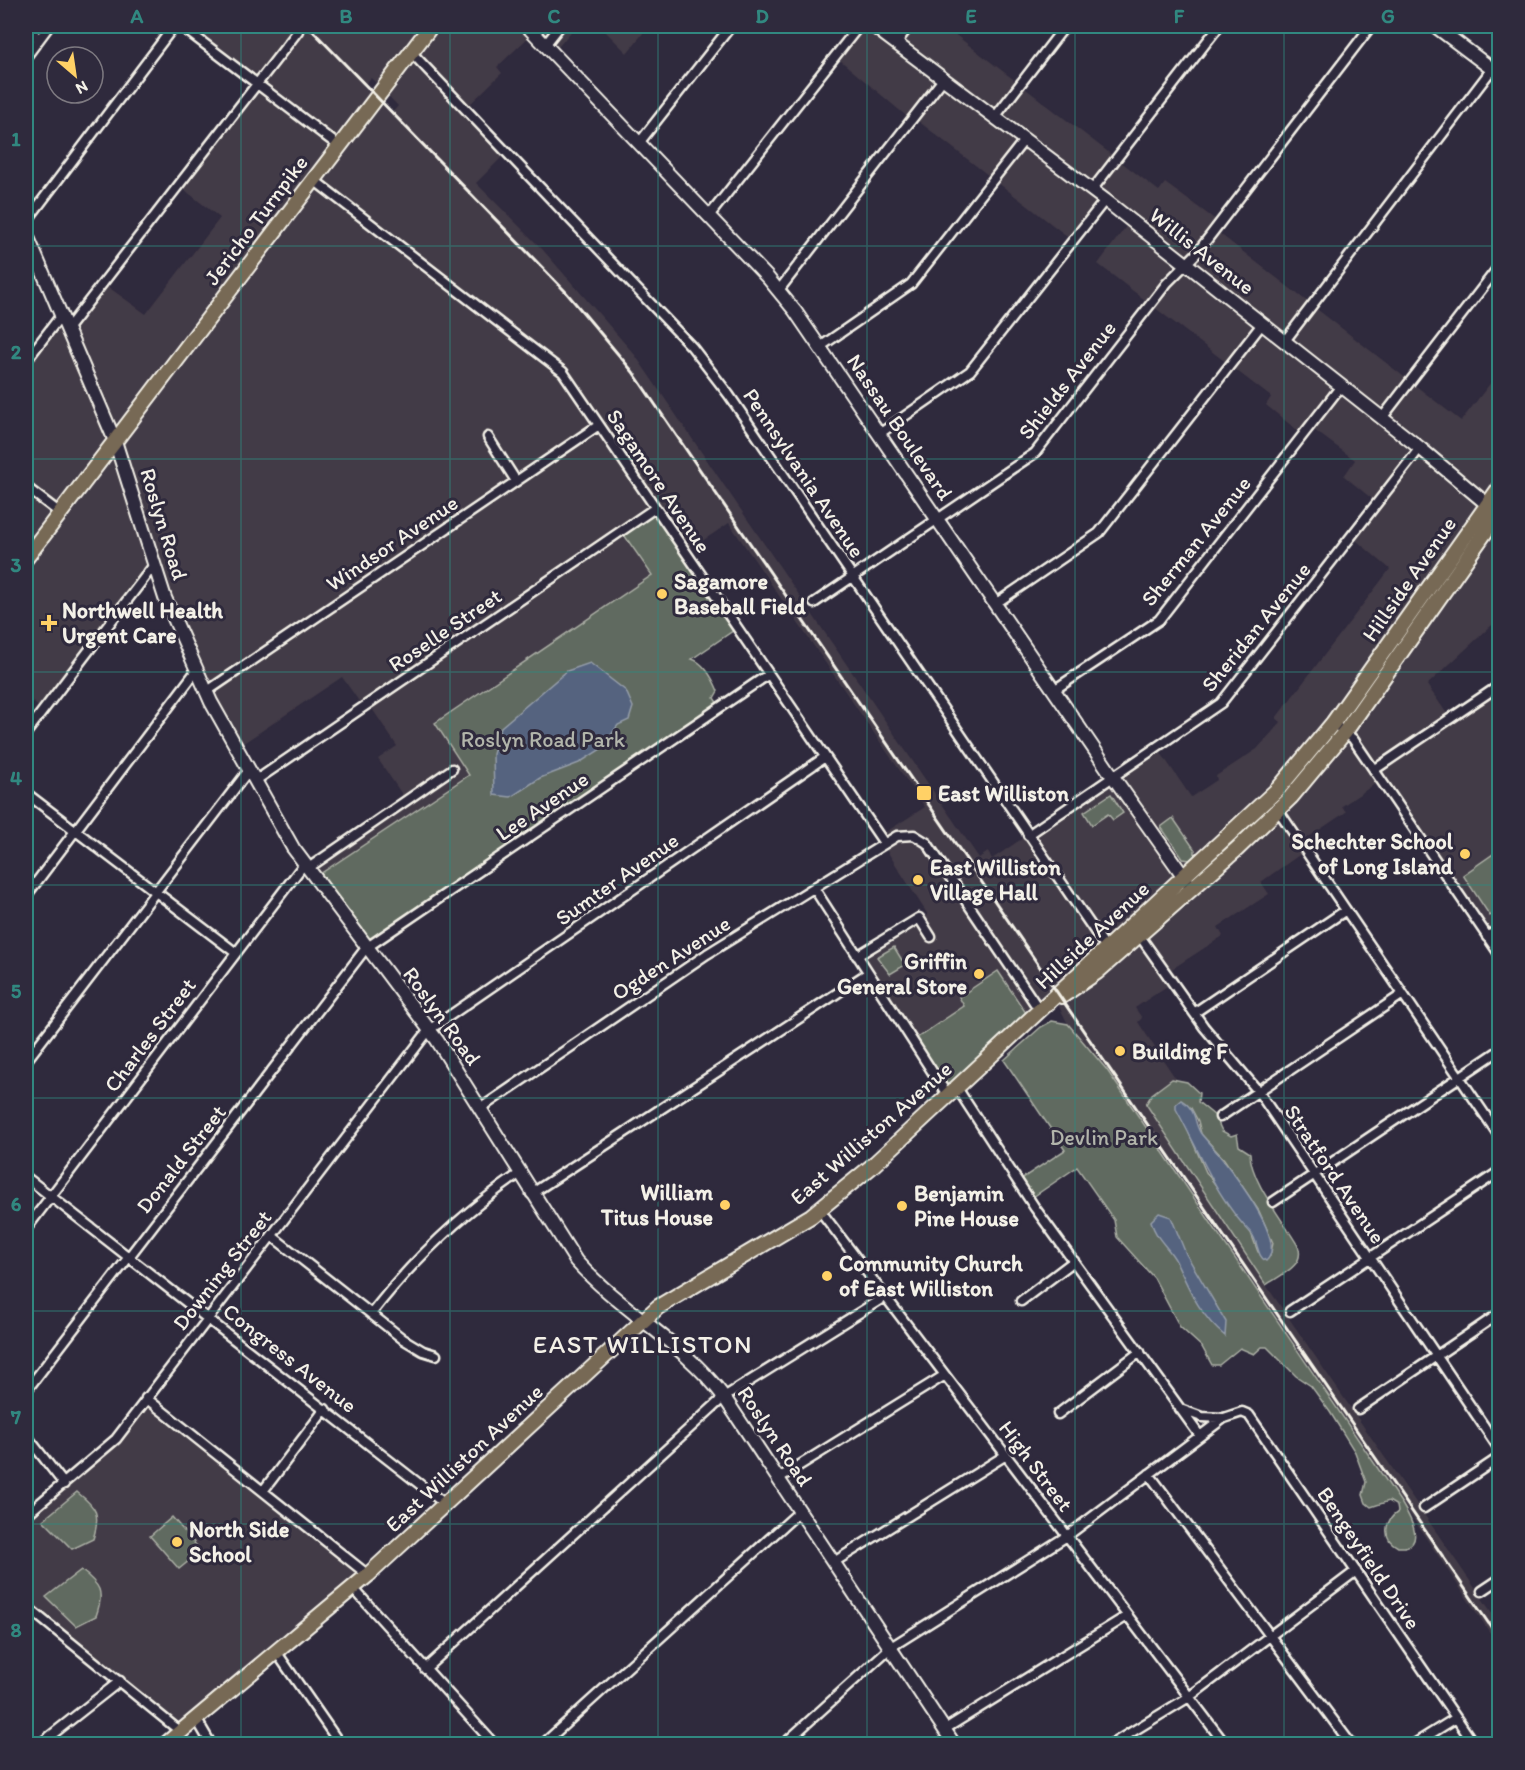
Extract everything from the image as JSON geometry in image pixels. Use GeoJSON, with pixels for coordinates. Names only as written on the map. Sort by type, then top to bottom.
{"type":"FeatureCollection","features":[{"type":"Feature","properties":{"kind":"main road","name":"Jericho Turnpike"},"geometry":{"type":"LineString","coordinates":[[26,558],[431,26]]}},
{"type":"Feature","properties":{"kind":"main road","name":"Nassau Boulevard"},"geometry":{"type":"LineString","coordinates":[[527,26],[779,290],[1188,883]]}},
{"type":"Feature","properties":{"kind":"main road","name":"Willis Avenue"},"geometry":{"type":"LineString","coordinates":[[873,26],[1105,200],[1420,447],[1496,511]]}},
{"type":"Feature","properties":{"kind":"main road"},"geometry":{"type":"LineString","coordinates":[[1435,26],[1496,72]]}},
{"type":"Feature","properties":{"kind":"main road","name":"Roslyn Road"},"geometry":{"type":"LineString","coordinates":[[26,233],[115,441],[168,607],[196,671],[252,776],[306,866],[429,1030],[481,1108],[531,1194],[576,1261],[692,1360],[724,1397],[954,1744]]}},
{"type":"Feature","properties":{"kind":"main road","name":"Hillside Avenue"},"geometry":{"type":"LineString","coordinates":[[1043,1009],[1188,883],[1279,810],[1345,732],[1496,511],[1500,487]]}},
{"type":"Feature","properties":{"kind":"main road","name":"Hillside Avenue"},"geometry":{"type":"LineString","coordinates":[[1188,883],[1269,799],[1333,723],[1496,511]]}},
{"type":"Feature","properties":{"kind":"main road","name":"East Williston Avenue"},"geometry":{"type":"LineString","coordinates":[[166,1744],[368,1575],[643,1320],[673,1297],[819,1209],[871,1167],[1043,1009]]}},
{"type":"Feature","properties":{"kind":"street"},"geometry":{"type":"LineString","coordinates":[[30,26],[39,40]]}},
{"type":"Feature","properties":{"kind":"street"},"geometry":{"type":"LineString","coordinates":[[26,57],[49,26]]}},
{"type":"Feature","properties":{"kind":"street"},"geometry":{"type":"LineString","coordinates":[[26,222],[174,26]]}},
{"type":"Feature","properties":{"kind":"street"},"geometry":{"type":"LineString","coordinates":[[181,26],[339,146]]}},
{"type":"Feature","properties":{"kind":"street"},"geometry":{"type":"LineString","coordinates":[[545,45],[560,26]]}},
{"type":"Feature","properties":{"kind":"street"},"geometry":{"type":"LineString","coordinates":[[639,143],[730,26]]}},
{"type":"Feature","properties":{"kind":"street"},"geometry":{"type":"LineString","coordinates":[[709,216],[859,26]]}},
{"type":"Feature","properties":{"kind":"street"},"geometry":{"type":"LineString","coordinates":[[896,43],[909,26]]}},
{"type":"Feature","properties":{"kind":"street"},"geometry":{"type":"LineString","coordinates":[[995,117],[1065,26]]}},
{"type":"Feature","properties":{"kind":"street"},"geometry":{"type":"LineString","coordinates":[[1092,190],[1219,26]]}},
{"type":"Feature","properties":{"kind":"street","name":"Shields Avenue"},"geometry":{"type":"LineString","coordinates":[[814,603],[1035,453],[1167,283],[1196,254],[1371,26]]}},
{"type":"Feature","properties":{"kind":"street"},"geometry":{"type":"LineString","coordinates":[[68,328],[298,31]]}},
{"type":"Feature","properties":{"kind":"street","name":"Pennsylvania Avenue"},"geometry":{"type":"LineString","coordinates":[[411,52],[692,347],[729,395],[1109,952]]}},
{"type":"Feature","properties":{"kind":"street"},"geometry":{"type":"LineString","coordinates":[[1284,342],[1496,72]]}},
{"type":"Feature","properties":{"kind":"street"},"geometry":{"type":"LineString","coordinates":[[779,290],[944,78]]}},
{"type":"Feature","properties":{"kind":"street"},"geometry":{"type":"LineString","coordinates":[[820,347],[911,284],[1025,139]]}},
{"type":"Feature","properties":{"kind":"street","name":"Sagamore Avenue"},"geometry":{"type":"LineString","coordinates":[[314,180],[560,370],[884,843]]}},
{"type":"Feature","properties":{"kind":"street"},"geometry":{"type":"LineString","coordinates":[[879,434],[970,371],[1105,200]]}},
{"type":"Feature","properties":{"kind":"street"},"geometry":{"type":"LineString","coordinates":[[1382,418],[1500,265]]}},
{"type":"Feature","properties":{"kind":"street"},"geometry":{"type":"LineString","coordinates":[[26,361],[62,314]]}},
{"type":"Feature","properties":{"kind":"street"},"geometry":{"type":"LineString","coordinates":[[995,604],[1099,533],[1262,324]]}},
{"type":"Feature","properties":{"kind":"street","name":"Sherman Avenue"},"geometry":{"type":"LineString","coordinates":[[1054,690],[1159,620],[1341,386]]}},
{"type":"Feature","properties":{"kind":"street","name":"Windsor Avenue"},"geometry":{"type":"LineString","coordinates":[[206,692],[599,425]]}},
{"type":"Feature","properties":{"kind":"street"},"geometry":{"type":"LineString","coordinates":[[488,437],[516,481]]}},
{"type":"Feature","properties":{"kind":"street","name":"Sheridan Avenue"},"geometry":{"type":"LineString","coordinates":[[1028,835],[1221,704],[1420,447]]}},
{"type":"Feature","properties":{"kind":"street"},"geometry":{"type":"LineString","coordinates":[[26,487],[60,513]]}},
{"type":"Feature","properties":{"kind":"street","name":"Roselle Street"},"geometry":{"type":"LineString","coordinates":[[26,1061],[155,891],[252,776],[655,508]]}},
{"type":"Feature","properties":{"kind":"street"},"geometry":{"type":"LineString","coordinates":[[26,733],[154,565]]}},
{"type":"Feature","properties":{"kind":"street"},"geometry":{"type":"LineString","coordinates":[[26,896],[196,671]]}},
{"type":"Feature","properties":{"kind":"street","name":"Lee Avenue"},"geometry":{"type":"LineString","coordinates":[[366,948],[769,674]]}},
{"type":"Feature","properties":{"kind":"street"},"geometry":{"type":"LineString","coordinates":[[1374,770],[1500,686]]}},
{"type":"Feature","properties":{"kind":"street"},"geometry":{"type":"LineString","coordinates":[[1333,723],[1353,739],[1500,956]]}},
{"type":"Feature","properties":{"kind":"street","name":"Sumter Avenue"},"geometry":{"type":"LineString","coordinates":[[429,1030],[825,757]]}},
{"type":"Feature","properties":{"kind":"street","name":"Charles Street"},"geometry":{"type":"LineString","coordinates":[[26,1229],[236,953],[306,866],[452,769]]}},
{"type":"Feature","properties":{"kind":"street"},"geometry":{"type":"LineString","coordinates":[[26,793],[236,953]]}},
{"type":"Feature","properties":{"kind":"street"},"geometry":{"type":"LineString","coordinates":[[1269,799],[1279,810],[1500,1137]]}},
{"type":"Feature","properties":{"kind":"street"},"geometry":{"type":"LineString","coordinates":[[884,843],[903,835],[914,835],[924,840],[1043,1009]]}},
{"type":"Feature","properties":{"kind":"street","name":"Ogden Avenue"},"geometry":{"type":"LineString","coordinates":[[481,1108],[707,954],[884,843]]}},
{"type":"Feature","properties":{"kind":"street"},"geometry":{"type":"LineString","coordinates":[[814,888],[868,973],[1200,1436]]}},
{"type":"Feature","properties":{"kind":"street"},"geometry":{"type":"LineString","coordinates":[[1194,1013],[1346,910]]}},
{"type":"Feature","properties":{"kind":"street"},"geometry":{"type":"LineString","coordinates":[[857,956],[919,918],[931,937]]}},
{"type":"Feature","properties":{"kind":"street"},"geometry":{"type":"LineString","coordinates":[[1487,937],[1500,928]]}},
{"type":"Feature","properties":{"kind":"street","name":"Stratford Avenue"},"geometry":{"type":"LineString","coordinates":[[1135,930],[1194,1013],[1258,1091],[1500,1450]]}},
{"type":"Feature","properties":{"kind":"street","name":"Donald Street"},"geometry":{"type":"LineString","coordinates":[[26,1391],[366,948]]}},
{"type":"Feature","properties":{"kind":"street"},"geometry":{"type":"LineString","coordinates":[[531,1194],[868,973]]}},
{"type":"Feature","properties":{"kind":"street"},"geometry":{"type":"LineString","coordinates":[[1220,1117],[1403,994]]}},
{"type":"Feature","properties":{"kind":"street","name":"Downing Street"},"geometry":{"type":"LineString","coordinates":[[26,1515],[110,1446],[429,1030]]}},
{"type":"Feature","properties":{"kind":"street"},"geometry":{"type":"LineString","coordinates":[[1273,1202],[1500,1050]]}},
{"type":"Feature","properties":{"kind":"street"},"geometry":{"type":"LineString","coordinates":[[1290,1311],[1500,1171]]}},
{"type":"Feature","properties":{"kind":"street"},"geometry":{"type":"LineString","coordinates":[[370,1314],[421,1258],[486,1198],[519,1174]]}},
{"type":"Feature","properties":{"kind":"street","name":"Congress Avenue"},"geometry":{"type":"LineString","coordinates":[[26,1177],[209,1317],[445,1504]]}},
{"type":"Feature","properties":{"kind":"street","name":"High Street"},"geometry":{"type":"LineString","coordinates":[[819,1209],[1225,1744]]}},
{"type":"Feature","properties":{"kind":"street"},"geometry":{"type":"LineString","coordinates":[[272,1236],[413,1346],[436,1355]]}},
{"type":"Feature","properties":{"kind":"street"},"geometry":{"type":"LineString","coordinates":[[1022,1301],[1074,1261]]}},
{"type":"Feature","properties":{"kind":"street"},"geometry":{"type":"LineString","coordinates":[[425,1669],[724,1397],[886,1296]]}},
{"type":"Feature","properties":{"kind":"street"},"geometry":{"type":"LineString","coordinates":[[1358,1409],[1500,1314]]}},
{"type":"Feature","properties":{"kind":"street"},"geometry":{"type":"LineString","coordinates":[[1058,1414],[1140,1352]]}},
{"type":"Feature","properties":{"kind":"street"},"geometry":{"type":"LineString","coordinates":[[779,1478],[945,1375]]}},
{"type":"Feature","properties":{"kind":"street"},"geometry":{"type":"LineString","coordinates":[[147,1398],[368,1575]]}},
{"type":"Feature","properties":{"kind":"street"},"geometry":{"type":"LineString","coordinates":[[263,1491],[325,1409]]}},
{"type":"Feature","properties":{"kind":"street","name":"Bengeyfield Drive"},"geometry":{"type":"LineString","coordinates":[[1180,1409],[1202,1417],[1224,1418],[1242,1412],[1249,1415],[1474,1744]]}},
{"type":"Feature","properties":{"kind":"street"},"geometry":{"type":"LineString","coordinates":[[784,1744],[891,1647],[1067,1536],[1224,1418]]}},
{"type":"Feature","properties":{"kind":"street"},"geometry":{"type":"LineString","coordinates":[[26,1435],[64,1484]]}},
{"type":"Feature","properties":{"kind":"street"},"geometry":{"type":"LineString","coordinates":[[834,1562],[1006,1455]]}},
{"type":"Feature","properties":{"kind":"street"},"geometry":{"type":"LineString","coordinates":[[1424,1508],[1500,1456]]}},
{"type":"Feature","properties":{"kind":"street"},"geometry":{"type":"LineString","coordinates":[[1149,1474],[1351,1744]]}},
{"type":"Feature","properties":{"kind":"street"},"geometry":{"type":"LineString","coordinates":[[543,1744],[800,1511]]}},
{"type":"Feature","properties":{"kind":"street"},"geometry":{"type":"LineString","coordinates":[[1112,1744],[1189,1697],[1356,1571]]}},
{"type":"Feature","properties":{"kind":"street"},"geometry":{"type":"LineString","coordinates":[[1482,1591],[1500,1579]]}},
{"type":"Feature","properties":{"kind":"street"},"geometry":{"type":"LineString","coordinates":[[352,1588],[494,1744]]}},
{"type":"Feature","properties":{"kind":"street"},"geometry":{"type":"LineString","coordinates":[[26,1606],[181,1732]]}},
{"type":"Feature","properties":{"kind":"street"},"geometry":{"type":"LineString","coordinates":[[945,1729],[1127,1616]]}},
{"type":"Feature","properties":{"kind":"street"},"geometry":{"type":"LineString","coordinates":[[277,1653],[340,1744]]}},
{"type":"Feature","properties":{"kind":"street"},"geometry":{"type":"LineString","coordinates":[[40,1744],[120,1681]]}},
{"type":"Feature","properties":{"kind":"street"},"geometry":{"type":"LineString","coordinates":[[1414,1744],[1456,1718]]}},
{"type":"Feature","properties":{"kind":"street"},"geometry":{"type":"LineString","coordinates":[[197,1720],[211,1744]]}},
{"type":"Feature","properties":{"kind":"shaded area"},"geometry":{"type":"Polygon","coordinates":[[[181,26],[576,26],[553,53],[533,33],[497,67],[502,73],[465,109],[507,152],[476,183],[543,250],[635,355],[979,858],[988,852],[992,859],[1157,747],[1191,797],[1217,780],[1216,776],[1257,749],[1281,722],[1276,718],[1390,569],[1351,536],[1377,503],[1344,476],[1355,460],[1310,427],[1303,435],[1266,405],[1271,397],[1098,264],[1130,221],[1105,201],[1072,240],[913,117],[911,120],[835,56],[859,26],[944,26],[1159,191],[1165,183],[1220,223],[1215,230],[1461,421],[1499,372],[1499,636],[1492,625],[1427,685],[1450,718],[1499,685],[1499,928],[1487,937],[1381,780],[1342,806],[1346,812],[1300,843],[1305,851],[1261,882],[1269,894],[1218,927],[1223,936],[1172,969],[1179,978],[1135,1008],[1142,1018],[1138,1022],[1176,1079],[1146,1104],[1266,1285],[1499,1623],[1499,1646],[1181,1176],[1107,1070],[1068,1024],[1051,991],[1026,1013],[998,972],[959,997],[965,1006],[914,1040],[860,957],[928,915],[878,837],[925,807],[729,523],[686,552],[622,532],[652,575],[435,722],[469,775],[314,878],[303,863],[403,796],[378,759],[397,746],[369,704],[363,707],[342,677],[236,748],[155,566],[42,710],[26,696],[26,361],[62,314],[67,328],[104,284],[146,314],[220,218],[181,187],[257,83],[181,26]],[[371,78],[363,86],[391,114],[398,106],[371,78]]]}},
{"type":"Feature","properties":{"kind":"shaded area"},"geometry":{"type":"Polygon","coordinates":[[[600,26],[636,26],[644,32],[627,53],[600,26]]]}},
{"type":"Feature","properties":{"kind":"shaded area","name":"North Side School"},"geometry":{"type":"Polygon","coordinates":[[[146,1398],[368,1575],[181,1732],[26,1606],[26,1515],[96,1458],[146,1398]]]}},
{"type":"Feature","properties":{"kind":"green space","name":"Roslyn Road Park"},"geometry":{"type":"Polygon","coordinates":[[[655,509],[737,628],[692,659],[700,664],[711,677],[718,691],[714,698],[720,707],[366,948],[314,878],[469,775],[435,723],[652,575],[622,532],[655,509]]]}},
{"type":"Feature","properties":{"kind":"green space"},"geometry":{"type":"Polygon","coordinates":[[[1111,794],[1123,813],[1113,820],[1108,814],[1092,825],[1084,812],[1111,794]]]}},
{"type":"Feature","properties":{"kind":"green space"},"geometry":{"type":"Polygon","coordinates":[[[1173,818],[1195,850],[1195,855],[1190,860],[1183,859],[1161,827],[1173,818]]]}},
{"type":"Feature","properties":{"kind":"green space"},"geometry":{"type":"Polygon","coordinates":[[[1499,850],[1499,909],[1490,916],[1463,875],[1499,850]]]}},
{"type":"Feature","properties":{"kind":"green space"},"geometry":{"type":"Polygon","coordinates":[[[894,947],[905,965],[890,974],[877,957],[894,947]]]}},
{"type":"Feature","properties":{"kind":"green space"},"geometry":{"type":"Polygon","coordinates":[[[998,971],[1026,1013],[946,1089],[914,1040],[964,1006],[959,997],[998,971]]]}},
{"type":"Feature","properties":{"kind":"green space","name":"Devlin Park"},"geometry":{"type":"Polygon","coordinates":[[[1052,1021],[1068,1024],[1107,1070],[1402,1504],[1414,1531],[1415,1538],[1412,1543],[1398,1547],[1389,1539],[1388,1525],[1398,1512],[1397,1506],[1389,1501],[1371,1507],[1366,1503],[1363,1495],[1366,1482],[1355,1452],[1311,1386],[1296,1376],[1267,1347],[1262,1347],[1254,1354],[1240,1348],[1219,1365],[1212,1365],[1202,1347],[1180,1327],[1154,1278],[1117,1237],[1114,1220],[1077,1167],[1030,1199],[1018,1181],[1065,1150],[1004,1060],[1041,1027],[1052,1021]]]}},
{"type":"Feature","properties":{"kind":"green space"},"geometry":{"type":"Polygon","coordinates":[[[1172,1079],[1187,1082],[1199,1093],[1198,1102],[1215,1116],[1222,1131],[1231,1136],[1237,1134],[1239,1146],[1250,1153],[1251,1164],[1261,1188],[1298,1246],[1298,1259],[1290,1269],[1266,1285],[1146,1104],[1152,1094],[1172,1079]],[[1191,1108],[1189,1133],[1206,1172],[1251,1233],[1258,1252],[1270,1256],[1273,1243],[1259,1211],[1224,1159],[1201,1134],[1198,1121],[1191,1108]]]}},
{"type":"Feature","properties":{"kind":"green space"},"geometry":{"type":"Polygon","coordinates":[[[77,1492],[93,1507],[97,1523],[93,1539],[72,1549],[43,1520],[77,1492]]]}},
{"type":"Feature","properties":{"kind":"green space"},"geometry":{"type":"Polygon","coordinates":[[[172,1517],[201,1551],[179,1569],[150,1536],[172,1517]]]}},
{"type":"Feature","properties":{"kind":"green space"},"geometry":{"type":"Polygon","coordinates":[[[81,1570],[93,1580],[99,1589],[100,1600],[96,1616],[76,1626],[46,1597],[81,1570]]]}},
{"type":"Feature","properties":{"kind":"water"},"geometry":{"type":"Polygon","coordinates":[[[590,663],[626,691],[633,707],[629,720],[618,725],[601,749],[579,763],[540,778],[511,797],[494,795],[493,754],[501,727],[567,671],[590,663]]]}},
{"type":"Feature","properties":{"kind":"water"},"geometry":{"type":"Polygon","coordinates":[[[1181,1100],[1191,1109],[1199,1131],[1250,1197],[1261,1217],[1269,1235],[1271,1250],[1266,1261],[1261,1256],[1254,1237],[1228,1205],[1209,1174],[1176,1109],[1176,1104],[1181,1100]]]}},
{"type":"Feature","properties":{"kind":"water"},"geometry":{"type":"Polygon","coordinates":[[[1159,1213],[1171,1217],[1186,1254],[1226,1322],[1225,1336],[1202,1311],[1176,1261],[1156,1233],[1151,1221],[1159,1213]]]}},
{"type":"Feature","properties":{"kind":"railway"},"geometry":{"type":"LineString","coordinates":[[308,26],[565,291],[633,372],[1500,1640]]}},
{"type":"Feature","properties":{"kind":"place","name":"Sagamore Baseball Field"},"geometry":{"type":"Point","coordinates":[662,594]}},
{"type":"Feature","properties":{"kind":"place","name":"Northwell Health Urgent Care"},"geometry":{"type":"Point","coordinates":[49,623]}},
{"type":"Feature","properties":{"kind":"place","name":"East Williston"},"geometry":{"type":"Point","coordinates":[924,793]}},
{"type":"Feature","properties":{"kind":"place","name":"Schechter School of Long Island"},"geometry":{"type":"Point","coordinates":[1465,854]}},
{"type":"Feature","properties":{"kind":"place","name":"East Williston Village Hall"},"geometry":{"type":"Point","coordinates":[918,880]}},
{"type":"Feature","properties":{"kind":"place","name":"Griffin General Store"},"geometry":{"type":"Point","coordinates":[979,974]}},
{"type":"Feature","properties":{"kind":"place","name":"Building F"},"geometry":{"type":"Point","coordinates":[1120,1051]}},
{"type":"Feature","properties":{"kind":"place","name":"William Titus House"},"geometry":{"type":"Point","coordinates":[725,1205]}},
{"type":"Feature","properties":{"kind":"place","name":"Benjamin Pine House"},"geometry":{"type":"Point","coordinates":[902,1206]}},
{"type":"Feature","properties":{"kind":"place","name":"Community Church of East Williston"},"geometry":{"type":"Point","coordinates":[827,1276]}},
{"type":"Feature","properties":{"kind":"place","name":"North Side School"},"geometry":{"type":"Point","coordinates":[177,1542]}},
{"type":"Feature","properties":{"kind":"district","name":"EAST WILLISTON"},"geometry":{"type":"Point","coordinates":[643,1344]}}]}
